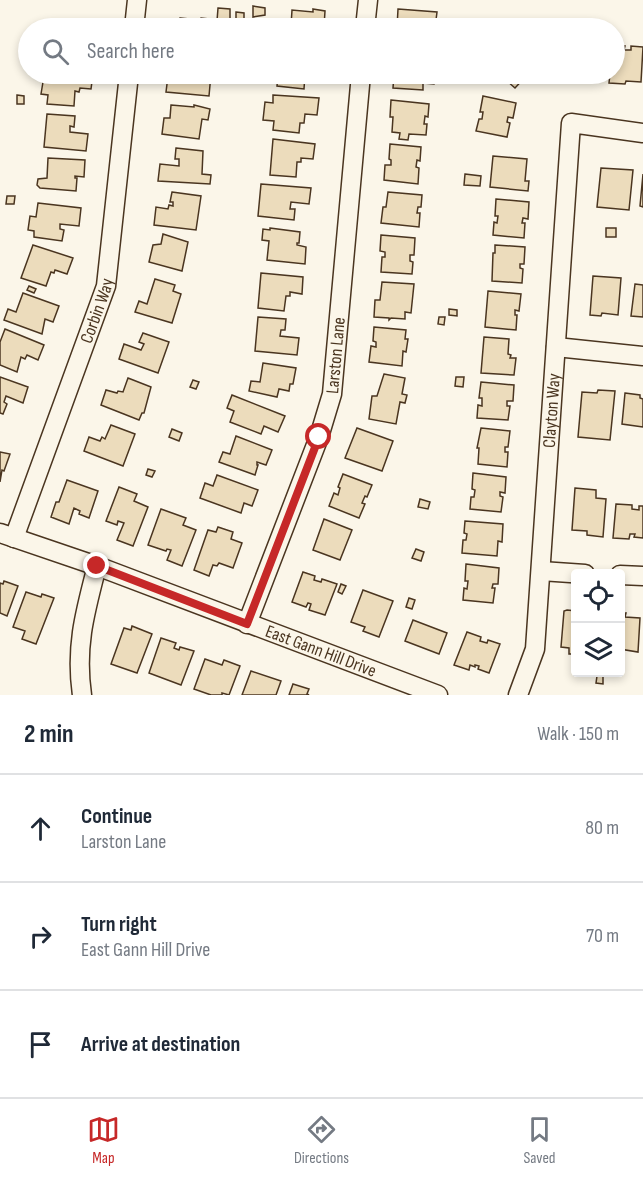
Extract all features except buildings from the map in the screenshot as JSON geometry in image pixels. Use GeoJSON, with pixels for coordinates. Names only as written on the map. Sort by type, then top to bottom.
{"type":"FeatureCollection","features":[{"type":"Feature","properties":{"kind":"street"},"geometry":{"type":"LineString","coordinates":[[135,18],[137,0]]}},
{"type":"Feature","properties":{"kind":"street"},"geometry":{"type":"LineString","coordinates":[[366,18],[368,0]]}},
{"type":"Feature","properties":{"kind":"street","name":"Corbin Way"},"geometry":{"type":"LineString","coordinates":[[7,535],[106,286],[128,84]]}},
{"type":"Feature","properties":{"kind":"street","name":"Larston Lane"},"geometry":{"type":"LineString","coordinates":[[247,624],[319,437],[332,394],[360,84]]}},
{"type":"Feature","properties":{"kind":"street","name":"Clayton Way"},"geometry":{"type":"LineString","coordinates":[[518,695],[535,650],[571,123],[643,133]]}},
{"type":"Feature","properties":{"kind":"street"},"geometry":{"type":"LineString","coordinates":[[556,346],[643,356]]}},
{"type":"Feature","properties":{"kind":"street","name":"East Gann Hill Drive"},"geometry":{"type":"LineString","coordinates":[[7,535],[97,566],[438,695]]}},
{"type":"Feature","properties":{"kind":"street"},"geometry":{"type":"LineString","coordinates":[[81,687],[79,648],[85,611],[97,566]]}},
{"type":"Feature","properties":{"kind":"street"},"geometry":{"type":"LineString","coordinates":[[541,571],[571,572]]}},
{"type":"Feature","properties":{"kind":"street"},"geometry":{"type":"LineString","coordinates":[[625,575],[643,576]]}},
{"type":"Feature","properties":{"kind":"route"},"geometry":{"type":"LineString","coordinates":[[97,566],[247,624],[319,437]]}}]}
